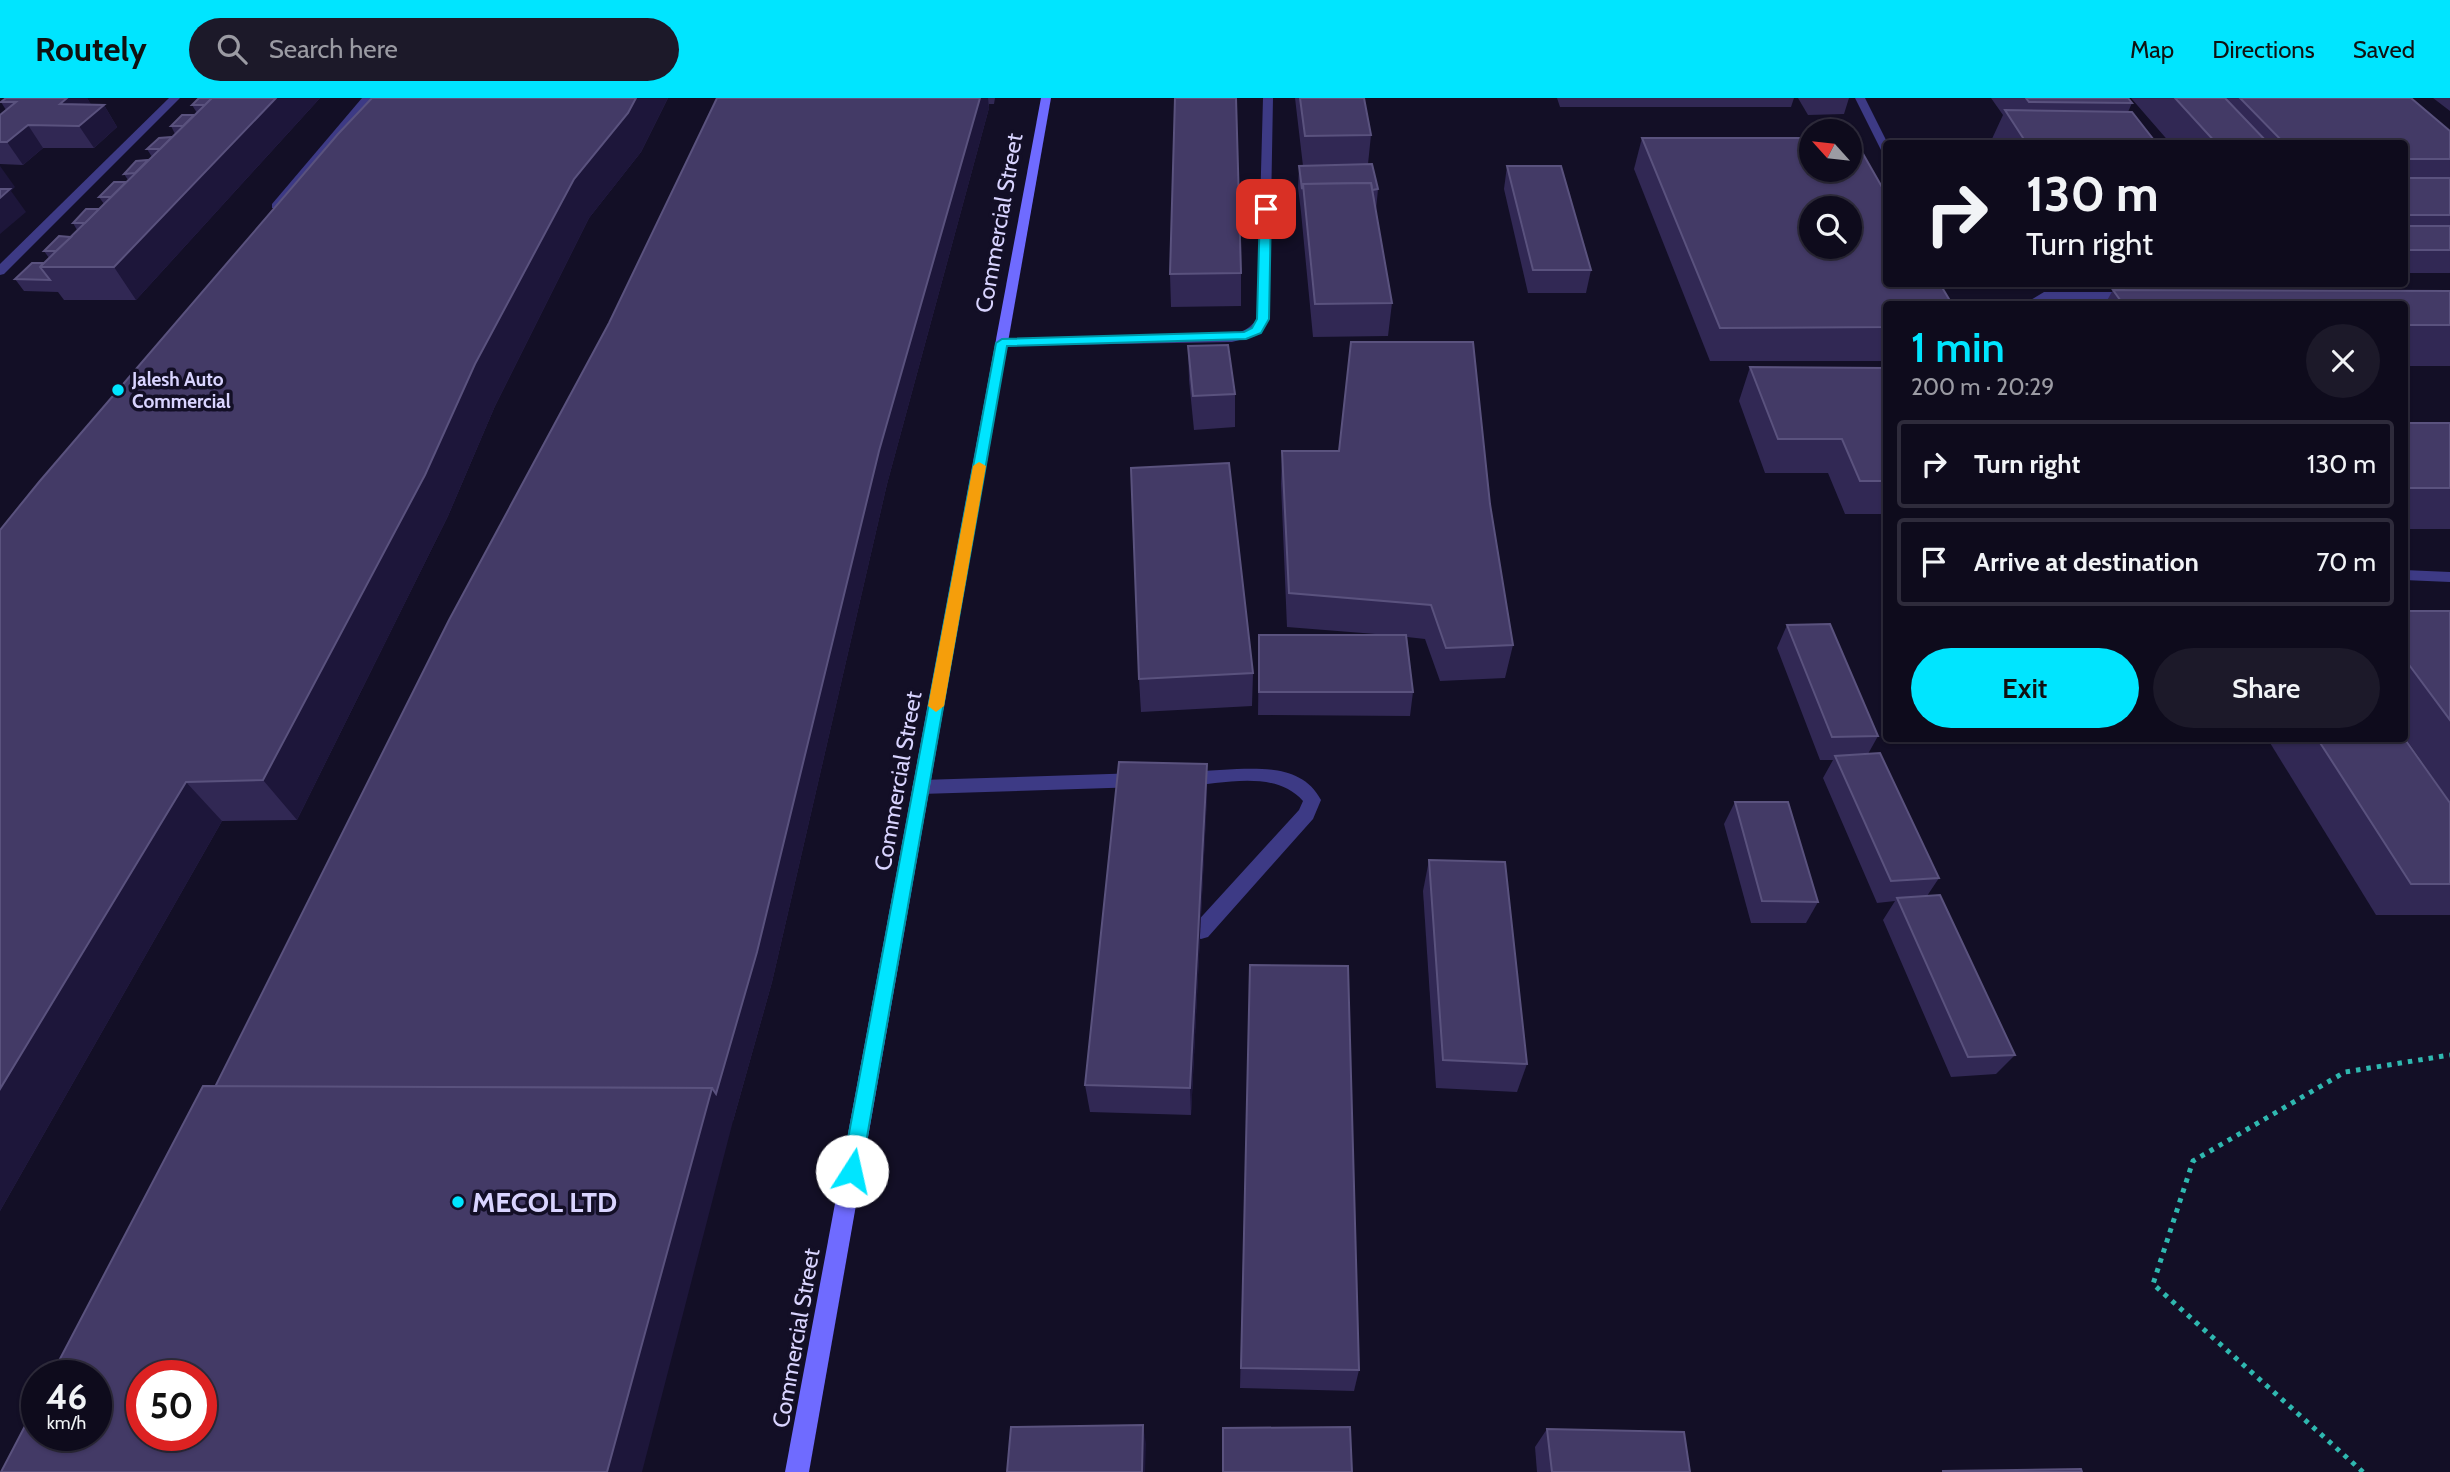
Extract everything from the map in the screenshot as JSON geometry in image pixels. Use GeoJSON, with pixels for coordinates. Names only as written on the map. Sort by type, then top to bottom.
{"type":"FeatureCollection","features":[{"type":"Feature","properties":{"kind":"main road","name":"Commercial Street"},"geometry":{"type":"LineString","coordinates":[[797,1472],[1046,98]]}},
{"type":"Feature","properties":{"kind":"street"},"geometry":{"type":"LineString","coordinates":[[0,271],[174,98]]}},
{"type":"Feature","properties":{"kind":"street"},"geometry":{"type":"LineString","coordinates":[[269,214],[368,98]]}},
{"type":"Feature","properties":{"kind":"street"},"geometry":{"type":"LineString","coordinates":[[1002,343],[1231,338],[1246,336],[1257,330],[1263,319],[1268,98]]}},
{"type":"Feature","properties":{"kind":"street"},"geometry":{"type":"LineString","coordinates":[[1860,98],[1883,144]]}},
{"type":"Feature","properties":{"kind":"street"},"geometry":{"type":"LineString","coordinates":[[2036,301],[2044,296],[2142,296]]}},
{"type":"Feature","properties":{"kind":"street"},"geometry":{"type":"LineString","coordinates":[[2408,575],[2450,577]]}},
{"type":"Feature","properties":{"kind":"street"},"geometry":{"type":"LineString","coordinates":[[921,787],[1271,776],[1286,779],[1303,788],[1312,800],[1307,814],[1201,931]]}},
{"type":"Feature","properties":{"kind":"path"},"geometry":{"type":"LineString","coordinates":[[2363,1472],[2153,1284],[2193,1161],[2345,1072],[2450,1055]]}},
{"type":"Feature","properties":{"kind":"building"},"geometry":{"type":"Polygon","coordinates":[[[6,98],[67,98],[60,104],[104,105],[79,126],[28,125],[7,142],[0,142],[0,115],[16,102],[1,102],[6,98]]]}},
{"type":"Feature","properties":{"kind":"building"},"geometry":{"type":"Polygon","coordinates":[[[199,98],[212,98],[205,105],[192,105],[199,98]]]}},
{"type":"Feature","properties":{"kind":"building"},"geometry":{"type":"Polygon","coordinates":[[[212,98],[276,98],[114,267],[40,267],[212,98]]]}},
{"type":"Feature","properties":{"kind":"building"},"geometry":{"type":"Polygon","coordinates":[[[372,98],[636,98],[628,113],[574,179],[475,364],[425,475],[263,780],[186,782],[0,1089],[0,530],[338,134],[372,98]]]}},
{"type":"Feature","properties":{"kind":"building"},"geometry":{"type":"Polygon","coordinates":[[[717,98],[980,98],[879,451],[757,952],[716,1094],[712,1088],[215,1087],[449,620],[609,323],[717,98]]]}},
{"type":"Feature","properties":{"kind":"building"},"geometry":{"type":"Polygon","coordinates":[[[1175,98],[1236,98],[1241,273],[1170,274],[1175,98]]]}},
{"type":"Feature","properties":{"kind":"building"},"geometry":{"type":"Polygon","coordinates":[[[1300,98],[1364,98],[1371,135],[1305,136],[1300,98]]]}},
{"type":"Feature","properties":{"kind":"building"},"geometry":{"type":"Polygon","coordinates":[[[2026,98],[2128,98],[2132,103],[2029,102],[2026,98]]]}},
{"type":"Feature","properties":{"kind":"building"},"geometry":{"type":"Polygon","coordinates":[[[2175,98],[2225,98],[2265,140],[2213,140],[2175,98]]]}},
{"type":"Feature","properties":{"kind":"building"},"geometry":{"type":"Polygon","coordinates":[[[2240,98],[2411,98],[2450,131],[2450,159],[2408,159],[2408,140],[2281,140],[2240,98]]]}},
{"type":"Feature","properties":{"kind":"building"},"geometry":{"type":"Polygon","coordinates":[[[2005,110],[2132,112],[2154,140],[2024,140],[2005,110]]]}},
{"type":"Feature","properties":{"kind":"building"},"geometry":{"type":"Polygon","coordinates":[[[182,115],[194,115],[183,126],[171,126],[182,115]]]}},
{"type":"Feature","properties":{"kind":"building"},"geometry":{"type":"Polygon","coordinates":[[[172,137],[160,149],[147,149],[159,138],[172,137]]]}},
{"type":"Feature","properties":{"kind":"building"},"geometry":{"type":"Polygon","coordinates":[[[1642,138],[1799,138],[1799,182],[1862,182],[1862,152],[1883,189],[1883,287],[1942,287],[1950,301],[1883,301],[1883,327],[1720,328],[1642,138]]]}},
{"type":"Feature","properties":{"kind":"building"},"geometry":{"type":"Polygon","coordinates":[[[148,160],[135,173],[124,174],[136,161],[148,160]]]}},
{"type":"Feature","properties":{"kind":"building"},"geometry":{"type":"Polygon","coordinates":[[[1372,164],[1378,189],[1372,190],[1371,183],[1303,184],[1302,189],[1299,166],[1372,164]]]}},
{"type":"Feature","properties":{"kind":"building"},"geometry":{"type":"Polygon","coordinates":[[[1507,166],[1561,166],[1591,270],[1533,270],[1507,166]]]}},
{"type":"Feature","properties":{"kind":"building"},"geometry":{"type":"Polygon","coordinates":[[[2408,178],[2450,178],[2450,215],[2408,215],[2408,178]]]}},
{"type":"Feature","properties":{"kind":"building"},"geometry":{"type":"Polygon","coordinates":[[[114,182],[126,182],[111,197],[99,197],[114,182]]]}},
{"type":"Feature","properties":{"kind":"building"},"geometry":{"type":"Polygon","coordinates":[[[1371,183],[1392,303],[1315,304],[1303,184],[1371,183]]]}},
{"type":"Feature","properties":{"kind":"building"},"geometry":{"type":"Polygon","coordinates":[[[0,189],[10,189],[0,198],[0,189]]]}},
{"type":"Feature","properties":{"kind":"building"},"geometry":{"type":"Polygon","coordinates":[[[86,209],[99,209],[85,223],[73,223],[86,209]]]}},
{"type":"Feature","properties":{"kind":"building"},"geometry":{"type":"Polygon","coordinates":[[[2408,226],[2450,226],[2450,250],[2408,250],[2408,226]]]}},
{"type":"Feature","properties":{"kind":"building"},"geometry":{"type":"Polygon","coordinates":[[[59,236],[71,237],[56,251],[44,251],[59,236]]]}},
{"type":"Feature","properties":{"kind":"building"},"geometry":{"type":"Polygon","coordinates":[[[32,263],[43,263],[40,267],[50,280],[15,279],[32,263]]]}},
{"type":"Feature","properties":{"kind":"building"},"geometry":{"type":"Polygon","coordinates":[[[2113,290],[2450,291],[2450,325],[2408,325],[2408,301],[2121,301],[2113,290]]]}},
{"type":"Feature","properties":{"kind":"building"},"geometry":{"type":"Polygon","coordinates":[[[1351,342],[1473,342],[1490,504],[1513,645],[1446,648],[1431,605],[1289,593],[1282,451],[1339,451],[1351,342]]]}},
{"type":"Feature","properties":{"kind":"building"},"geometry":{"type":"Polygon","coordinates":[[[1228,345],[1235,394],[1193,396],[1188,346],[1228,345]]]}},
{"type":"Feature","properties":{"kind":"building"},"geometry":{"type":"Polygon","coordinates":[[[1750,367],[1883,368],[1883,481],[1860,481],[1842,439],[1778,439],[1750,367]]]}},
{"type":"Feature","properties":{"kind":"building"},"geometry":{"type":"Polygon","coordinates":[[[2408,423],[2450,423],[2450,488],[2408,488],[2408,423]]]}},
{"type":"Feature","properties":{"kind":"building"},"geometry":{"type":"Polygon","coordinates":[[[1229,463],[1253,673],[1139,679],[1131,468],[1229,463]]]}},
{"type":"Feature","properties":{"kind":"building"},"geometry":{"type":"Polygon","coordinates":[[[2408,611],[2450,611],[2450,720],[2408,663],[2408,611]]]}},
{"type":"Feature","properties":{"kind":"building"},"geometry":{"type":"Polygon","coordinates":[[[1830,624],[1878,736],[1832,737],[1787,625],[1830,624]]]}},
{"type":"Feature","properties":{"kind":"building"},"geometry":{"type":"Polygon","coordinates":[[[1259,635],[1406,635],[1413,692],[1259,692],[1259,635]]]}},
{"type":"Feature","properties":{"kind":"building"},"geometry":{"type":"Polygon","coordinates":[[[2320,742],[2407,742],[2450,803],[2450,884],[2411,884],[2320,742]]]}},
{"type":"Feature","properties":{"kind":"building"},"geometry":{"type":"Polygon","coordinates":[[[1880,753],[1939,878],[1891,881],[1835,756],[1880,753]]]}},
{"type":"Feature","properties":{"kind":"building"},"geometry":{"type":"Polygon","coordinates":[[[1119,762],[1207,764],[1190,1088],[1085,1085],[1119,762]]]}},
{"type":"Feature","properties":{"kind":"building"},"geometry":{"type":"Polygon","coordinates":[[[1735,802],[1788,802],[1818,902],[1762,901],[1735,802]]]}},
{"type":"Feature","properties":{"kind":"building"},"geometry":{"type":"Polygon","coordinates":[[[1429,860],[1505,862],[1527,1064],[1443,1060],[1429,860]]]}},
{"type":"Feature","properties":{"kind":"building"},"geometry":{"type":"Polygon","coordinates":[[[1940,895],[2015,1055],[1968,1057],[1897,898],[1940,895]]]}},
{"type":"Feature","properties":{"kind":"building"},"geometry":{"type":"Polygon","coordinates":[[[1250,965],[1348,966],[1359,1370],[1241,1368],[1250,965]]]}},
{"type":"Feature","properties":{"kind":"building"},"geometry":{"type":"Polygon","coordinates":[[[203,1086],[712,1088],[607,1472],[1,1472],[21,1434],[21,1451],[112,1451],[112,1360],[59,1360],[203,1086]]]}},
{"type":"Feature","properties":{"kind":"building"},"geometry":{"type":"Polygon","coordinates":[[[1143,1425],[1142,1472],[1007,1472],[1011,1427],[1143,1425]]]}},
{"type":"Feature","properties":{"kind":"building"},"geometry":{"type":"Polygon","coordinates":[[[1350,1427],[1352,1472],[1223,1472],[1223,1428],[1350,1427]]]}},
{"type":"Feature","properties":{"kind":"building"},"geometry":{"type":"Polygon","coordinates":[[[1547,1429],[1684,1432],[1690,1472],[1552,1472],[1547,1429]]]}},
{"type":"Feature","properties":{"kind":"building"},"geometry":{"type":"Polygon","coordinates":[[[2081,1469],[2082,1472],[1943,1472],[1943,1471],[2081,1469]]]}},
{"type":"Feature","properties":{"kind":"slow traffic"},"geometry":{"type":"LineString","coordinates":[[936,706],[979,466]]}},
{"type":"Feature","properties":{"kind":"place","name":"Jalesh Auto Commercial"},"geometry":{"type":"Point","coordinates":[118,390]}},
{"type":"Feature","properties":{"kind":"place","name":"MECOL LTD"},"geometry":{"type":"Point","coordinates":[458,1202]}},
{"type":"Feature","properties":{"kind":"route"},"geometry":{"type":"LineString","coordinates":[[852,1171],[1002,343],[1246,336],[1257,330],[1263,319],[1266,209]]}}]}
